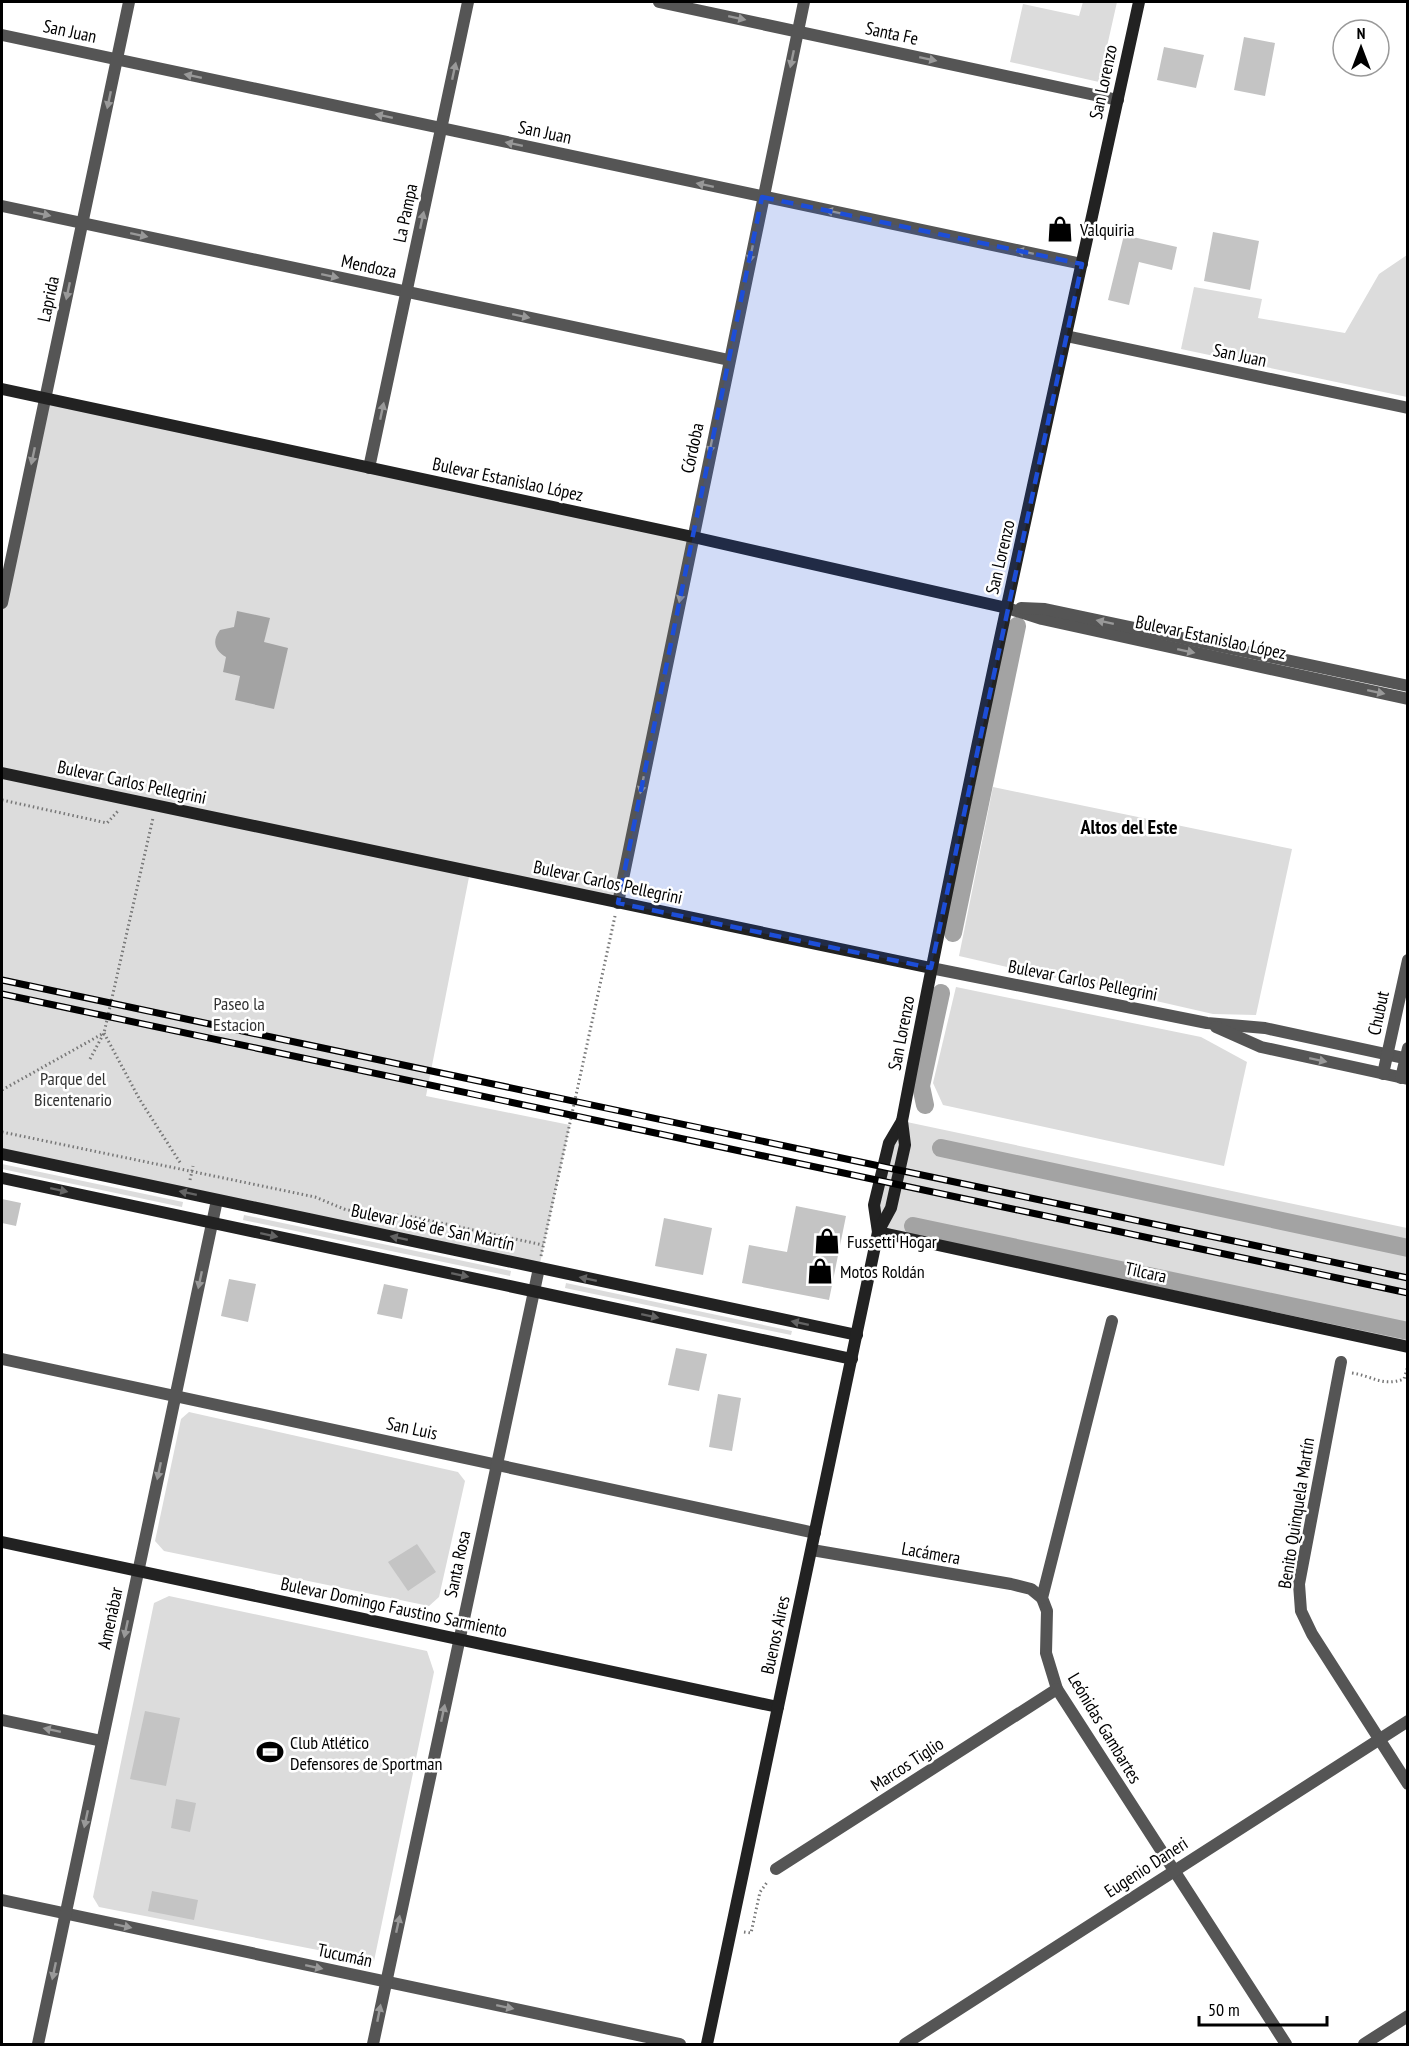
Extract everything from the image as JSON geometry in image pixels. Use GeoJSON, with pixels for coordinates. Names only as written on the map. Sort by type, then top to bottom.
{"type":"FeatureCollection","features":[{"type":"Feature","properties":{"kind":"main road","name":"San Lorenzo"},"geometry":{"type":"LineString","coordinates":[[899,1170],[904,1144],[902,1121],[931,968],[1139,2]]}},
{"type":"Feature","properties":{"kind":"main road","name":"Bulevar Estanislao López"},"geometry":{"type":"LineString","coordinates":[[2,389],[693,537],[1007,608]]}},
{"type":"Feature","properties":{"kind":"main road","name":"Bulevar Carlos Pellegrini"},"geometry":{"type":"LineString","coordinates":[[2,772],[931,968]]}},
{"type":"Feature","properties":{"kind":"main road","name":"San Lorenzo"},"geometry":{"type":"LineString","coordinates":[[883,1167],[889,1143],[902,1121]]}},
{"type":"Feature","properties":{"kind":"main road","name":"Bulevar José de San Martín"},"geometry":{"type":"LineString","coordinates":[[2,1154],[857,1335]]}},
{"type":"Feature","properties":{"kind":"main road","name":"Buenos Aires"},"geometry":{"type":"LineString","coordinates":[[878,1232],[874,1205],[883,1167]]}},
{"type":"Feature","properties":{"kind":"main road","name":"Buenos Aires"},"geometry":{"type":"LineString","coordinates":[[707,2044],[878,1232],[891,1208],[899,1170]]}},
{"type":"Feature","properties":{"kind":"main road"},"geometry":{"type":"LineString","coordinates":[[2,1178],[852,1359]]}},
{"type":"Feature","properties":{"kind":"main road","name":"Tilcara"},"geometry":{"type":"LineString","coordinates":[[878,1232],[1407,1347]]}},
{"type":"Feature","properties":{"kind":"main road","name":"Bulevar Domingo Faustino Sarmiento"},"geometry":{"type":"LineString","coordinates":[[2,1542],[778,1707]]}},
{"type":"Feature","properties":{"kind":"street","name":"Laprida"},"geometry":{"type":"LineString","coordinates":[[2,603],[4,577],[45,399],[129,2]]}},
{"type":"Feature","properties":{"kind":"street","name":"La Pampa"},"geometry":{"type":"LineString","coordinates":[[369,468],[468,2]]}},
{"type":"Feature","properties":{"kind":"street","name":"Santa Fe"},"geometry":{"type":"LineString","coordinates":[[660,2],[1118,100]]}},
{"type":"Feature","properties":{"kind":"street","name":"Córdoba"},"geometry":{"type":"LineString","coordinates":[[618,903],[804,2]]}},
{"type":"Feature","properties":{"kind":"street","name":"San Juan"},"geometry":{"type":"LineString","coordinates":[[2,35],[1082,264]]}},
{"type":"Feature","properties":{"kind":"street","name":"Mendoza"},"geometry":{"type":"LineString","coordinates":[[2,206],[729,360]]}},
{"type":"Feature","properties":{"kind":"street","name":"San Juan"},"geometry":{"type":"LineString","coordinates":[[1066,336],[1407,408]]}},
{"type":"Feature","properties":{"kind":"street","name":"Bulevar Estanislao López"},"geometry":{"type":"LineString","coordinates":[[1007,608],[1045,609],[1407,686]]}},
{"type":"Feature","properties":{"kind":"street","name":"Bulevar Estanislao López"},"geometry":{"type":"LineString","coordinates":[[1007,608],[1042,619],[1407,699]]}},
{"type":"Feature","properties":{"kind":"street","name":"Chubut"},"geometry":{"type":"LineString","coordinates":[[1383,1074],[1407,960]]}},
{"type":"Feature","properties":{"kind":"street","name":"Bulevar Carlos Pellegrini"},"geometry":{"type":"LineString","coordinates":[[931,968],[1207,1023],[1265,1028],[1388,1054],[1407,1055]]}},
{"type":"Feature","properties":{"kind":"street","name":"Bulevar Carlos Pellegrini"},"geometry":{"type":"LineString","coordinates":[[1207,1023],[1261,1047],[1404,1078]]}},
{"type":"Feature","properties":{"kind":"street"},"geometry":{"type":"LineString","coordinates":[[1261,1047],[1265,1028]]}},
{"type":"Feature","properties":{"kind":"street"},"geometry":{"type":"LineString","coordinates":[[1404,1078],[1407,1055]]}},
{"type":"Feature","properties":{"kind":"street","name":"Amenábar"},"geometry":{"type":"LineString","coordinates":[[38,2044],[217,1200]]}},
{"type":"Feature","properties":{"kind":"street","name":"Santa Rosa"},"geometry":{"type":"LineString","coordinates":[[373,2044],[539,1268]]}},
{"type":"Feature","properties":{"kind":"street","name":"Leónidas Gambartes"},"geometry":{"type":"LineString","coordinates":[[1112,1321],[1042,1598],[1047,1611],[1046,1653],[1057,1689],[1286,2044]]}},
{"type":"Feature","properties":{"kind":"street","name":"San Luis"},"geometry":{"type":"LineString","coordinates":[[2,1359],[815,1533]]}},
{"type":"Feature","properties":{"kind":"street","name":"Benito Quinquela Martín"},"geometry":{"type":"LineString","coordinates":[[1341,1362],[1299,1584],[1301,1611],[1312,1634],[1407,1784]]}},
{"type":"Feature","properties":{"kind":"street","name":"Lacámera"},"geometry":{"type":"LineString","coordinates":[[812,1550],[1011,1584],[1031,1589],[1042,1598]]}},
{"type":"Feature","properties":{"kind":"street","name":"Marcos Tiglio"},"geometry":{"type":"LineString","coordinates":[[776,1869],[1057,1689]]}},
{"type":"Feature","properties":{"kind":"street"},"geometry":{"type":"LineString","coordinates":[[2,1720],[102,1741]]}},
{"type":"Feature","properties":{"kind":"street","name":"Eugenio Daneri"},"geometry":{"type":"LineString","coordinates":[[905,2044],[1407,1720]]}},
{"type":"Feature","properties":{"kind":"street","name":"Tucumán"},"geometry":{"type":"LineString","coordinates":[[2,1900],[680,2044]]}},
{"type":"Feature","properties":{"kind":"street"},"geometry":{"type":"LineString","coordinates":[[1364,2044],[1407,2016]]}},
{"type":"Feature","properties":{"kind":"path"},"geometry":{"type":"LineString","coordinates":[[2,800],[107,823],[127,799]]}},
{"type":"Feature","properties":{"kind":"path"},"geometry":{"type":"LineString","coordinates":[[90,1059],[104,1033],[156,806]]}},
{"type":"Feature","properties":{"kind":"path"},"geometry":{"type":"LineString","coordinates":[[539,1268],[618,903]]}},
{"type":"Feature","properties":{"kind":"path"},"geometry":{"type":"LineString","coordinates":[[2,1090],[104,1033]]}},
{"type":"Feature","properties":{"kind":"path"},"geometry":{"type":"LineString","coordinates":[[104,1033],[140,1100],[181,1164]]}},
{"type":"Feature","properties":{"kind":"path"},"geometry":{"type":"LineString","coordinates":[[2,1132],[315,1197],[344,1209],[373,1216],[404,1215],[543,1245]]}},
{"type":"Feature","properties":{"kind":"path"},"geometry":{"type":"LineString","coordinates":[[1337,1381],[1353,1373],[1379,1382],[1393,1383],[1404,1379],[1407,1366]]}},
{"type":"Feature","properties":{"kind":"path"},"geometry":{"type":"LineString","coordinates":[[731,1929],[751,1933],[760,1892],[776,1869]]}},
{"type":"Feature","properties":{"kind":"highlighted area"},"geometry":{"type":"Polygon","coordinates":[[[762,197],[1082,264],[931,968],[618,903],[762,197]]]}},
{"type":"Feature","properties":{"kind":"green space"},"geometry":{"type":"Polygon","coordinates":[[[1083,2],[1117,2],[1099,82],[1010,62],[1023,4],[1079,16],[1083,2]]]}},
{"type":"Feature","properties":{"kind":"green space"},"geometry":{"type":"Polygon","coordinates":[[[1407,255],[1407,397],[1181,349],[1194,287],[1262,299],[1258,318],[1345,333],[1379,274],[1407,255]]]}},
{"type":"Feature","properties":{"kind":"green space"},"geometry":{"type":"Polygon","coordinates":[[[45,399],[693,537],[618,903],[470,872],[426,1096],[570,1125],[539,1268],[2,1154],[2,603],[45,399]]]}},
{"type":"Feature","properties":{"kind":"green space"},"geometry":{"type":"Polygon","coordinates":[[[993,787],[1292,849],[1256,1015],[1213,1014],[959,956],[993,787]]]}},
{"type":"Feature","properties":{"kind":"green space"},"geometry":{"type":"Polygon","coordinates":[[[956,987],[1201,1037],[1247,1062],[1224,1166],[943,1105],[933,1083],[956,987]]]}},
{"type":"Feature","properties":{"kind":"green space"},"geometry":{"type":"Polygon","coordinates":[[[902,1121],[1407,1228],[1407,1347],[878,1232],[874,1205],[902,1121]]]}},
{"type":"Feature","properties":{"kind":"green space"},"geometry":{"type":"Polygon","coordinates":[[[2,1164],[183,1202],[182,1207],[2,1169],[2,1164]]]}},
{"type":"Feature","properties":{"kind":"green space"},"geometry":{"type":"Polygon","coordinates":[[[244,1215],[511,1271],[510,1276],[243,1220],[244,1215]]]}},
{"type":"Feature","properties":{"kind":"green space"},"geometry":{"type":"Polygon","coordinates":[[[566,1283],[792,1331],[791,1335],[565,1288],[566,1283]]]}},
{"type":"Feature","properties":{"kind":"green space"},"geometry":{"type":"Polygon","coordinates":[[[189,1412],[458,1472],[465,1481],[439,1597],[429,1606],[164,1551],[155,1541],[181,1419],[189,1412]]]}},
{"type":"Feature","properties":{"kind":"green space","name":"Club Atlético Defensores de Sportman"},"geometry":{"type":"Polygon","coordinates":[[[169,1596],[427,1651],[434,1672],[374,1961],[99,1907],[93,1897],[154,1603],[169,1596]]]}},
{"type":"Feature","properties":{"kind":"shaded area"},"geometry":{"type":"Polygon","coordinates":[[[237,611],[270,618],[264,642],[288,648],[274,709],[235,700],[240,676],[223,672],[226,657],[219,651],[215,642],[220,630],[234,627],[237,611]]]}},
{"type":"Feature","properties":{"kind":"building"},"geometry":{"type":"Polygon","coordinates":[[[1244,37],[1275,43],[1265,96],[1234,90],[1244,37]]]}},
{"type":"Feature","properties":{"kind":"building"},"geometry":{"type":"Polygon","coordinates":[[[1164,47],[1204,55],[1196,88],[1157,80],[1164,47]]]}},
{"type":"Feature","properties":{"kind":"building"},"geometry":{"type":"Polygon","coordinates":[[[1213,232],[1259,241],[1250,290],[1204,281],[1213,232]]]}},
{"type":"Feature","properties":{"kind":"building"},"geometry":{"type":"Polygon","coordinates":[[[1124,235],[1177,247],[1172,270],[1139,262],[1129,305],[1108,300],[1124,235]]]}},
{"type":"Feature","properties":{"kind":"building"},"geometry":{"type":"Polygon","coordinates":[[[2,1199],[21,1203],[16,1226],[2,1223],[2,1199]]]}},
{"type":"Feature","properties":{"kind":"building"},"geometry":{"type":"Polygon","coordinates":[[[796,1206],[846,1216],[829,1300],[742,1283],[749,1245],[787,1252],[796,1206]]]}},
{"type":"Feature","properties":{"kind":"building"},"geometry":{"type":"Polygon","coordinates":[[[664,1218],[712,1228],[703,1275],[655,1266],[664,1218]]]}},
{"type":"Feature","properties":{"kind":"building"},"geometry":{"type":"Polygon","coordinates":[[[229,1279],[256,1284],[248,1322],[221,1316],[229,1279]]]}},
{"type":"Feature","properties":{"kind":"building"},"geometry":{"type":"Polygon","coordinates":[[[384,1284],[408,1289],[402,1319],[377,1314],[384,1284]]]}},
{"type":"Feature","properties":{"kind":"building"},"geometry":{"type":"Polygon","coordinates":[[[676,1348],[707,1354],[699,1391],[668,1385],[676,1348]]]}},
{"type":"Feature","properties":{"kind":"building"},"geometry":{"type":"Polygon","coordinates":[[[718,1394],[741,1398],[732,1451],[709,1447],[718,1394]]]}},
{"type":"Feature","properties":{"kind":"building"},"geometry":{"type":"Polygon","coordinates":[[[417,1544],[436,1572],[408,1591],[388,1562],[417,1544]]]}},
{"type":"Feature","properties":{"kind":"building"},"geometry":{"type":"Polygon","coordinates":[[[145,1711],[180,1718],[166,1786],[130,1779],[145,1711]]]}},
{"type":"Feature","properties":{"kind":"building"},"geometry":{"type":"Polygon","coordinates":[[[176,1799],[196,1803],[190,1832],[171,1828],[176,1799]]]}},
{"type":"Feature","properties":{"kind":"building"},"geometry":{"type":"Polygon","coordinates":[[[152,1891],[198,1900],[194,1920],[148,1911],[152,1891]]]}},
{"type":"Feature","properties":{"kind":"waterway"},"geometry":{"type":"LineString","coordinates":[[953,933],[1017,626]]}},
{"type":"Feature","properties":{"kind":"waterway"},"geometry":{"type":"LineString","coordinates":[[925,1105],[921,1086],[941,993]]}},
{"type":"Feature","properties":{"kind":"waterway"},"geometry":{"type":"LineString","coordinates":[[941,1148],[1408,1248]]}},
{"type":"Feature","properties":{"kind":"waterway"},"geometry":{"type":"LineString","coordinates":[[913,1226],[1408,1331]]}},
{"type":"Feature","properties":{"kind":"railway"},"geometry":{"type":"LineString","coordinates":[[2,980],[1408,1278]]}},
{"type":"Feature","properties":{"kind":"railway"},"geometry":{"type":"LineString","coordinates":[[2,994],[1408,1293]]}},
{"type":"Feature","properties":{"kind":"place","name":"Valquiria"},"geometry":{"type":"Point","coordinates":[1060,229]}},
{"type":"Feature","properties":{"kind":"place","name":"Fussetti Hogar"},"geometry":{"type":"Point","coordinates":[827,1241]}},
{"type":"Feature","properties":{"kind":"place","name":"Motos Roldán"},"geometry":{"type":"Point","coordinates":[820,1271]}},
{"type":"Feature","properties":{"kind":"place","name":"Club Atlético Defensores de Sportman"},"geometry":{"type":"Point","coordinates":[270,1752]}},
{"type":"Feature","properties":{"kind":"district","name":"Altos del Este"},"geometry":{"type":"Point","coordinates":[1129,827]}},
{"type":"Feature","properties":{"kind":"park label","name":"Paseo la Estacion"},"geometry":{"type":"Point","coordinates":[239,1013]}},
{"type":"Feature","properties":{"kind":"park label","name":"Parque del Bicentenario"},"geometry":{"type":"Point","coordinates":[73,1088]}}]}
